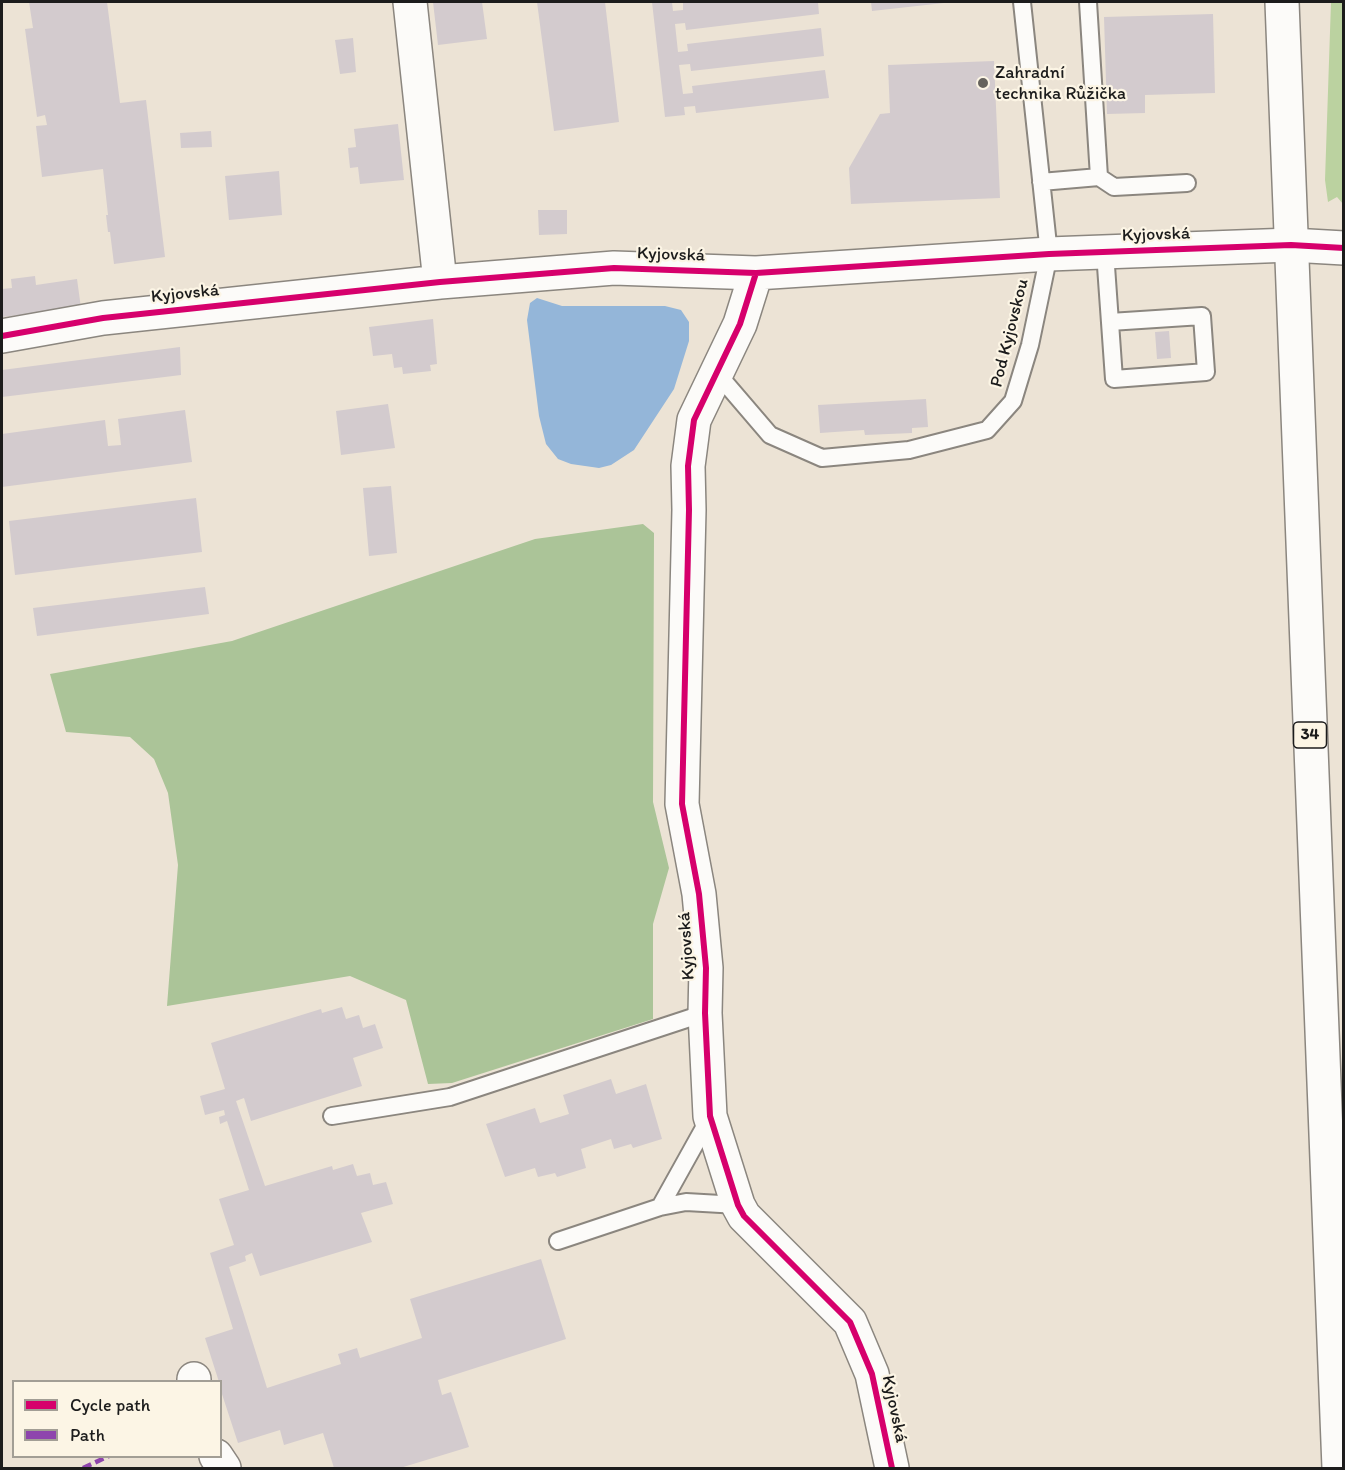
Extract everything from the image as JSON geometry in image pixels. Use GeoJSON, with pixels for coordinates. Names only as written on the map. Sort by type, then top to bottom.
{"type":"FeatureCollection","features":[{"type":"Feature","properties":{"kind":"street"},"geometry":{"type":"LineString","coordinates":[[410,2],[440,282]]}},
{"type":"Feature","properties":{"kind":"street","name":"34"},"geometry":{"type":"LineString","coordinates":[[1282,2],[1339,1468]]}},
{"type":"Feature","properties":{"kind":"street","name":"Kyjovská"},"geometry":{"type":"LineString","coordinates":[[2,336],[103,318],[440,282],[614,268],[756,273],[1049,254],[1290,245],[1344,248]]}},
{"type":"Feature","properties":{"kind":"street","name":"Kyjovská"},"geometry":{"type":"LineString","coordinates":[[756,273],[740,324],[694,420],[688,466],[682,804],[699,894],[706,968],[705,1013],[710,1116],[738,1205],[744,1216],[850,1322],[872,1374],[892,1468]]}},
{"type":"Feature","properties":{"kind":"lane","name":"Pod Kyjovskou"},"geometry":{"type":"LineString","coordinates":[[716,372],[770,435],[822,458],[909,450],[987,430],[1013,401],[1030,345],[1049,254],[1022,2]]}},
{"type":"Feature","properties":{"kind":"lane"},"geometry":{"type":"LineString","coordinates":[[1088,2],[1099,177]]}},
{"type":"Feature","properties":{"kind":"lane"},"geometry":{"type":"LineString","coordinates":[[1041,182],[1099,177],[1114,187],[1187,183]]}},
{"type":"Feature","properties":{"kind":"lane"},"geometry":{"type":"LineString","coordinates":[[1105,252],[1113,379],[1206,372],[1202,316],[1110,322]]}},
{"type":"Feature","properties":{"kind":"lane"},"geometry":{"type":"LineString","coordinates":[[332,1116],[450,1097],[705,1013]]}},
{"type":"Feature","properties":{"kind":"lane"},"geometry":{"type":"LineString","coordinates":[[660,1207],[710,1116]]}},
{"type":"Feature","properties":{"kind":"lane"},"geometry":{"type":"LineString","coordinates":[[558,1241],[660,1207],[686,1202],[738,1205]]}},
{"type":"Feature","properties":{"kind":"green space"},"geometry":{"type":"Polygon","coordinates":[[[1331,2],[1343,2],[1343,204],[1337,197],[1328,202],[1325,180],[1331,2]]]}},
{"type":"Feature","properties":{"kind":"green space"},"geometry":{"type":"Polygon","coordinates":[[[643,524],[654,533],[653,802],[669,868],[653,924],[653,1019],[452,1083],[428,1084],[406,1000],[350,976],[167,1006],[178,865],[168,793],[154,759],[130,737],[66,732],[50,674],[232,641],[535,539],[643,524]]]}},
{"type":"Feature","properties":{"kind":"water"},"geometry":{"type":"Polygon","coordinates":[[[537,298],[562,306],[665,306],[681,310],[689,322],[689,341],[674,389],[634,450],[611,465],[599,468],[571,464],[558,459],[546,444],[539,416],[527,320],[530,303],[537,298]]]}},
{"type":"Feature","properties":{"kind":"building"},"geometry":{"type":"Polygon","coordinates":[[[29,2],[107,2],[120,103],[146,100],[165,257],[114,264],[106,215],[108,215],[103,169],[42,177],[36,126],[47,125],[45,115],[37,117],[25,29],[33,28],[29,2]]]}},
{"type":"Feature","properties":{"kind":"building"},"geometry":{"type":"Polygon","coordinates":[[[433,2],[482,2],[487,39],[438,45],[433,2]]]}},
{"type":"Feature","properties":{"kind":"building"},"geometry":{"type":"Polygon","coordinates":[[[537,2],[605,2],[619,122],[554,131],[537,2]]]}},
{"type":"Feature","properties":{"kind":"building"},"geometry":{"type":"Polygon","coordinates":[[[652,2],[672,2],[673,11],[683,10],[683,2],[818,2],[819,14],[686,30],[685,23],[675,24],[678,52],[688,51],[687,44],[821,28],[824,56],[691,71],[690,64],[679,65],[683,94],[693,93],[692,86],[825,70],[829,98],[696,113],[695,106],[684,107],[685,115],[665,117],[652,2]]]}},
{"type":"Feature","properties":{"kind":"building"},"geometry":{"type":"Polygon","coordinates":[[[871,2],[944,2],[944,3],[872,11],[871,2]]]}},
{"type":"Feature","properties":{"kind":"building"},"geometry":{"type":"Polygon","coordinates":[[[1213,14],[1215,93],[1145,95],[1145,113],[1107,114],[1104,17],[1213,14]]]}},
{"type":"Feature","properties":{"kind":"building"},"geometry":{"type":"Polygon","coordinates":[[[353,38],[356,72],[340,74],[335,40],[353,38]]]}},
{"type":"Feature","properties":{"kind":"building"},"geometry":{"type":"Polygon","coordinates":[[[994,61],[1000,198],[851,204],[849,168],[880,114],[890,113],[888,65],[994,61]]]}},
{"type":"Feature","properties":{"kind":"building"},"geometry":{"type":"Polygon","coordinates":[[[398,124],[404,180],[360,184],[358,167],[350,168],[348,148],[356,147],[354,129],[398,124]]]}},
{"type":"Feature","properties":{"kind":"building"},"geometry":{"type":"Polygon","coordinates":[[[211,131],[212,147],[181,148],[180,133],[211,131]]]}},
{"type":"Feature","properties":{"kind":"building"},"geometry":{"type":"Polygon","coordinates":[[[279,171],[282,215],[229,220],[225,176],[279,171]]]}},
{"type":"Feature","properties":{"kind":"building"},"geometry":{"type":"Polygon","coordinates":[[[538,210],[567,210],[567,234],[539,235],[538,210]]]}},
{"type":"Feature","properties":{"kind":"building"},"geometry":{"type":"Polygon","coordinates":[[[35,276],[36,285],[77,279],[81,308],[2,317],[2,289],[12,288],[11,279],[35,276]]]}},
{"type":"Feature","properties":{"kind":"building"},"geometry":{"type":"Polygon","coordinates":[[[433,319],[437,364],[430,365],[431,371],[403,374],[402,367],[394,368],[392,354],[373,356],[369,327],[433,319]]]}},
{"type":"Feature","properties":{"kind":"building"},"geometry":{"type":"Polygon","coordinates":[[[1169,331],[1171,358],[1157,359],[1155,332],[1169,331]]]}},
{"type":"Feature","properties":{"kind":"building"},"geometry":{"type":"Polygon","coordinates":[[[180,347],[181,375],[2,397],[2,370],[180,347]]]}},
{"type":"Feature","properties":{"kind":"building"},"geometry":{"type":"Polygon","coordinates":[[[926,399],[928,427],[912,428],[912,433],[865,435],[864,430],[820,433],[818,405],[926,399]]]}},
{"type":"Feature","properties":{"kind":"building"},"geometry":{"type":"Polygon","coordinates":[[[388,404],[395,448],[341,455],[336,411],[388,404]]]}},
{"type":"Feature","properties":{"kind":"building"},"geometry":{"type":"Polygon","coordinates":[[[185,410],[192,462],[2,487],[2,434],[105,420],[108,446],[121,445],[118,419],[185,410]]]}},
{"type":"Feature","properties":{"kind":"building"},"geometry":{"type":"Polygon","coordinates":[[[391,486],[397,553],[369,556],[363,488],[391,486]]]}},
{"type":"Feature","properties":{"kind":"building"},"geometry":{"type":"Polygon","coordinates":[[[196,498],[202,552],[15,575],[9,521],[196,498]]]}},
{"type":"Feature","properties":{"kind":"building"},"geometry":{"type":"Polygon","coordinates":[[[205,587],[209,614],[37,636],[33,608],[205,587]]]}},
{"type":"Feature","properties":{"kind":"building"},"geometry":{"type":"Polygon","coordinates":[[[342,1007],[346,1019],[359,1015],[363,1028],[375,1024],[383,1048],[353,1058],[362,1086],[251,1121],[244,1098],[236,1101],[265,1186],[332,1166],[333,1170],[353,1164],[357,1176],[370,1173],[373,1185],[386,1182],[393,1204],[361,1213],[372,1242],[260,1276],[252,1253],[245,1256],[246,1261],[229,1267],[267,1388],[341,1364],[338,1354],[357,1348],[360,1358],[422,1338],[410,1299],[541,1259],[566,1339],[438,1380],[442,1395],[451,1392],[469,1447],[400,1468],[334,1468],[323,1433],[284,1445],[280,1430],[238,1443],[222,1394],[222,1380],[218,1380],[205,1338],[233,1329],[210,1253],[234,1245],[219,1199],[249,1190],[227,1121],[220,1124],[219,1117],[225,1115],[224,1110],[205,1115],[200,1096],[225,1089],[211,1043],[321,1009],[322,1013],[342,1007]]]}},
{"type":"Feature","properties":{"kind":"building"},"geometry":{"type":"Polygon","coordinates":[[[611,1079],[616,1094],[646,1084],[662,1139],[633,1148],[631,1144],[614,1149],[611,1139],[581,1149],[586,1168],[557,1177],[555,1173],[538,1177],[535,1168],[505,1177],[486,1124],[535,1108],[540,1123],[569,1114],[563,1095],[611,1079]]]}},
{"type":"Feature","properties":{"kind":"marked path"},"geometry":{"type":"LineString","coordinates":[[83,1468],[105,1458]]}},
{"type":"Feature","properties":{"kind":"cycle path"},"geometry":{"type":"LineString","coordinates":[[2,336],[103,318],[440,282],[614,268],[756,273],[1049,254],[1291,245],[1344,248]]}},
{"type":"Feature","properties":{"kind":"cycle path"},"geometry":{"type":"LineString","coordinates":[[756,273],[740,324],[694,420],[688,466],[682,804],[699,894],[706,968],[705,1013],[710,1116],[738,1205],[744,1216],[850,1322],[872,1374],[892,1468]]}},
{"type":"Feature","properties":{"kind":"place","name":"Zahradní technika Růžička"},"geometry":{"type":"Point","coordinates":[983,83]}}]}
